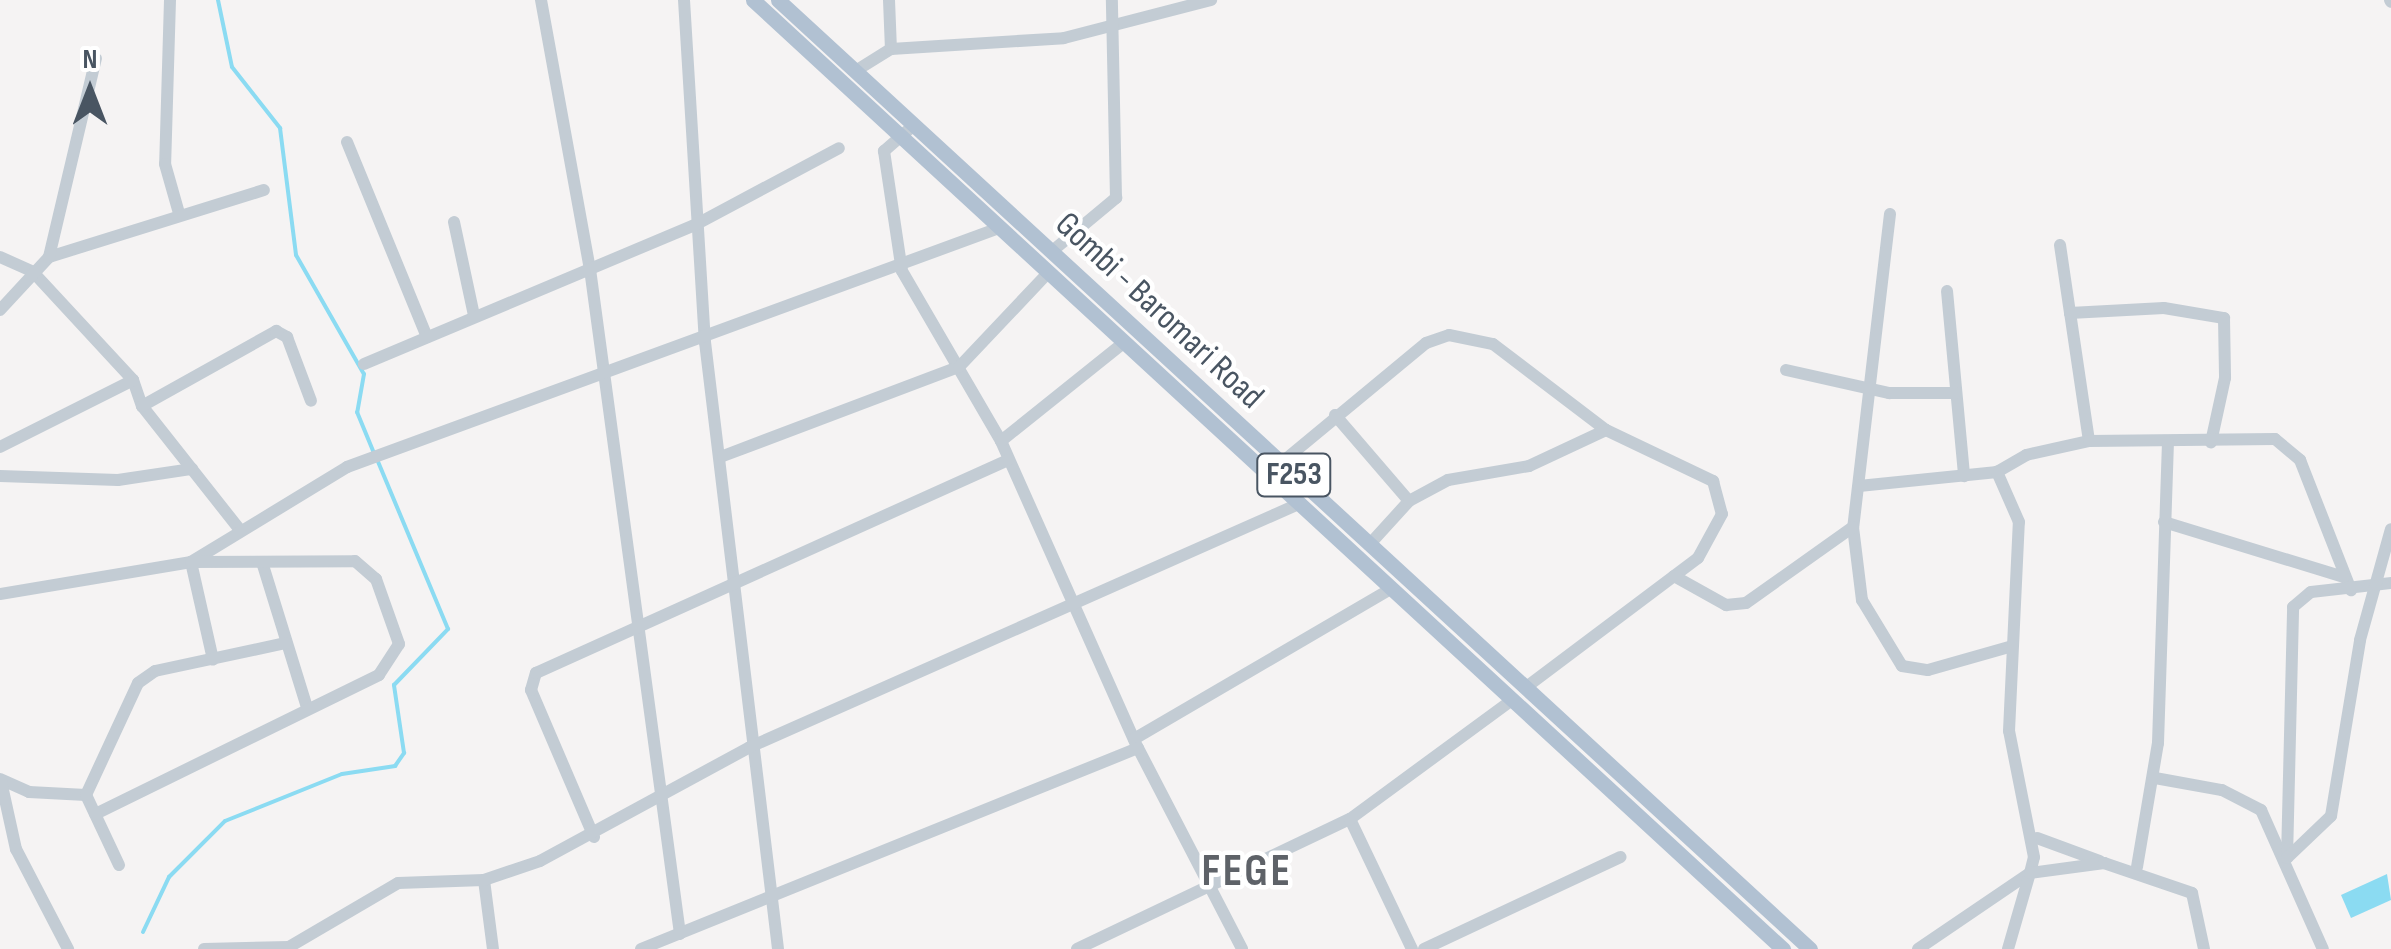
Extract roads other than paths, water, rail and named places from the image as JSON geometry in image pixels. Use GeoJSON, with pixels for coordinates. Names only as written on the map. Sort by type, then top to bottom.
{"type":"FeatureCollection","features":[{"type":"Feature","properties":{"kind":"main road","name":"Gombi - Baromari Road"},"geometry":{"type":"LineString","coordinates":[[753,0],[1401,606],[1783,949]]}},
{"type":"Feature","properties":{"kind":"main road","name":"Gombi - Baromari Road"},"geometry":{"type":"LineString","coordinates":[[778,0],[1810,949]]}},
{"type":"Feature","properties":{"kind":"main road"},"geometry":{"type":"LineString","coordinates":[[1401,606],[1420,594]]}},
{"type":"Feature","properties":{"kind":"street"},"geometry":{"type":"LineString","coordinates":[[170,0],[165,164],[179,214]]}},
{"type":"Feature","properties":{"kind":"street"},"geometry":{"type":"LineString","coordinates":[[541,0],[590,270],[635,633],[663,794],[680,934]]}},
{"type":"Feature","properties":{"kind":"street"},"geometry":{"type":"LineString","coordinates":[[684,0],[695,225],[706,342],[723,456],[750,747],[778,949]]}},
{"type":"Feature","properties":{"kind":"street"},"geometry":{"type":"LineString","coordinates":[[889,0],[892,49]]}},
{"type":"Feature","properties":{"kind":"street"},"geometry":{"type":"LineString","coordinates":[[1051,252],[1116,198],[1112,0]]}},
{"type":"Feature","properties":{"kind":"street"},"geometry":{"type":"LineString","coordinates":[[857,70],[892,49],[1022,44],[1113,28],[1211,0]]}},
{"type":"Feature","properties":{"kind":"street"},"geometry":{"type":"LineString","coordinates":[[50,257],[96,58]]}},
{"type":"Feature","properties":{"kind":"street"},"geometry":{"type":"LineString","coordinates":[[914,125],[884,151],[902,271],[1000,442],[1078,601],[1136,743],[1242,949]]}},
{"type":"Feature","properties":{"kind":"street"},"geometry":{"type":"LineString","coordinates":[[347,142],[427,337]]}},
{"type":"Feature","properties":{"kind":"street"},"geometry":{"type":"LineString","coordinates":[[364,364],[695,225],[838,148]]}},
{"type":"Feature","properties":{"kind":"street"},"geometry":{"type":"LineString","coordinates":[[0,310],[50,257],[264,190]]}},
{"type":"Feature","properties":{"kind":"street"},"geometry":{"type":"LineString","coordinates":[[1890,214],[1853,527],[1862,600],[1902,666],[1928,670],[2012,646]]}},
{"type":"Feature","properties":{"kind":"street"},"geometry":{"type":"LineString","coordinates":[[454,222],[474,315]]}},
{"type":"Feature","properties":{"kind":"street"},"geometry":{"type":"LineString","coordinates":[[190,562],[240,530],[381,455],[602,373],[706,342],[902,271],[1000,228]]}},
{"type":"Feature","properties":{"kind":"street"},"geometry":{"type":"LineString","coordinates":[[2060,245],[2089,441]]}},
{"type":"Feature","properties":{"kind":"street"},"geometry":{"type":"LineString","coordinates":[[0,256],[33,272],[133,380],[142,406],[240,530]]}},
{"type":"Feature","properties":{"kind":"street"},"geometry":{"type":"LineString","coordinates":[[723,456],[959,367],[1047,274]]}},
{"type":"Feature","properties":{"kind":"street"},"geometry":{"type":"LineString","coordinates":[[1947,291],[1964,476]]}},
{"type":"Feature","properties":{"kind":"street"},"geometry":{"type":"LineString","coordinates":[[2070,314],[2222,312],[2225,378],[2211,442]]}},
{"type":"Feature","properties":{"kind":"street"},"geometry":{"type":"LineString","coordinates":[[142,406],[276,331],[287,336],[311,401]]}},
{"type":"Feature","properties":{"kind":"street"},"geometry":{"type":"LineString","coordinates":[[1281,463],[1335,414],[1449,335],[1494,344],[1606,430],[1713,481],[1716,537],[1674,576],[1526,686]]}},
{"type":"Feature","properties":{"kind":"street"},"geometry":{"type":"LineString","coordinates":[[1000,442],[1121,344]]}},
{"type":"Feature","properties":{"kind":"street"},"geometry":{"type":"LineString","coordinates":[[1786,370],[1867,388],[1955,393]]}},
{"type":"Feature","properties":{"kind":"street"},"geometry":{"type":"LineString","coordinates":[[0,447],[133,380]]}},
{"type":"Feature","properties":{"kind":"street"},"geometry":{"type":"LineString","coordinates":[[1335,414],[1408,501]]}},
{"type":"Feature","properties":{"kind":"street"},"geometry":{"type":"LineString","coordinates":[[1369,545],[1408,501],[1448,480],[1530,466],[1606,430]]}},
{"type":"Feature","properties":{"kind":"street"},"geometry":{"type":"LineString","coordinates":[[1859,486],[1997,472],[2026,455],[2089,441],[2292,444],[2348,584]]}},
{"type":"Feature","properties":{"kind":"street"},"geometry":{"type":"LineString","coordinates":[[2136,867],[2154,778],[2168,442]]}},
{"type":"Feature","properties":{"kind":"street"},"geometry":{"type":"LineString","coordinates":[[594,837],[531,681],[1008,460]]}},
{"type":"Feature","properties":{"kind":"street"},"geometry":{"type":"LineString","coordinates":[[0,476],[118,480],[192,469]]}},
{"type":"Feature","properties":{"kind":"street"},"geometry":{"type":"LineString","coordinates":[[1997,472],[2020,522],[2012,646],[2012,764],[2037,838],[2008,949]]}},
{"type":"Feature","properties":{"kind":"street"},"geometry":{"type":"LineString","coordinates":[[204,949],[288,948],[398,883],[484,880],[594,837],[750,747],[1294,506]]}},
{"type":"Feature","properties":{"kind":"street"},"geometry":{"type":"LineString","coordinates":[[2164,522],[2348,584],[2372,588],[2391,584]]}},
{"type":"Feature","properties":{"kind":"street"},"geometry":{"type":"LineString","coordinates":[[1674,576],[1726,605],[1746,603],[1853,527]]}},
{"type":"Feature","properties":{"kind":"street"},"geometry":{"type":"LineString","coordinates":[[2287,858],[2331,816],[2372,588],[2391,530]]}},
{"type":"Feature","properties":{"kind":"street"},"geometry":{"type":"LineString","coordinates":[[190,562],[213,660]]}},
{"type":"Feature","properties":{"kind":"street"},"geometry":{"type":"LineString","coordinates":[[0,594],[190,562],[369,568],[399,644],[379,674],[95,814]]}},
{"type":"Feature","properties":{"kind":"street"},"geometry":{"type":"LineString","coordinates":[[262,562],[307,708]]}},
{"type":"Feature","properties":{"kind":"street"},"geometry":{"type":"LineString","coordinates":[[2287,858],[2293,608],[2312,592],[2348,584]]}},
{"type":"Feature","properties":{"kind":"street"},"geometry":{"type":"LineString","coordinates":[[640,949],[1136,743],[1386,592]]}},
{"type":"Feature","properties":{"kind":"street"},"geometry":{"type":"LineString","coordinates":[[86,795],[138,683],[286,642]]}},
{"type":"Feature","properties":{"kind":"street"},"geometry":{"type":"LineString","coordinates":[[1077,949],[1350,818],[1508,704]]}},
{"type":"Feature","properties":{"kind":"street"},"geometry":{"type":"LineString","coordinates":[[2154,778],[2247,799],[2287,858],[2323,949]]}},
{"type":"Feature","properties":{"kind":"street"},"geometry":{"type":"LineString","coordinates":[[68,949],[16,850],[1,780],[86,795]]}},
{"type":"Feature","properties":{"kind":"street"},"geometry":{"type":"LineString","coordinates":[[86,795],[120,864]]}},
{"type":"Feature","properties":{"kind":"street"},"geometry":{"type":"LineString","coordinates":[[1350,818],[1412,949]]}},
{"type":"Feature","properties":{"kind":"street"},"geometry":{"type":"LineString","coordinates":[[2037,838],[2104,863],[2136,867],[2192,893],[2204,949]]}},
{"type":"Feature","properties":{"kind":"street"},"geometry":{"type":"LineString","coordinates":[[1424,949],[1620,857]]}},
{"type":"Feature","properties":{"kind":"street"},"geometry":{"type":"LineString","coordinates":[[1918,949],[2030,873],[2104,863]]}},
{"type":"Feature","properties":{"kind":"street"},"geometry":{"type":"LineString","coordinates":[[484,880],[494,949]]}},
{"type":"Feature","properties":{"kind":"water"},"geometry":{"type":"Polygon","coordinates":[[[2387,874],[2391,900],[2351,918],[2341,895],[2387,874]]]}},
{"type":"Feature","properties":{"kind":"waterway"},"geometry":{"type":"LineString","coordinates":[[218,0],[232,67],[280,128],[296,255],[364,374],[357,412],[374,453]]}},
{"type":"Feature","properties":{"kind":"waterway"},"geometry":{"type":"LineString","coordinates":[[143,932],[169,877],[225,821],[342,774],[395,766],[404,753],[394,685],[448,629],[378,462]]}},
{"type":"Feature","properties":{"kind":"district","name":"FEGE"},"geometry":{"type":"Point","coordinates":[1247,872]}}]}
